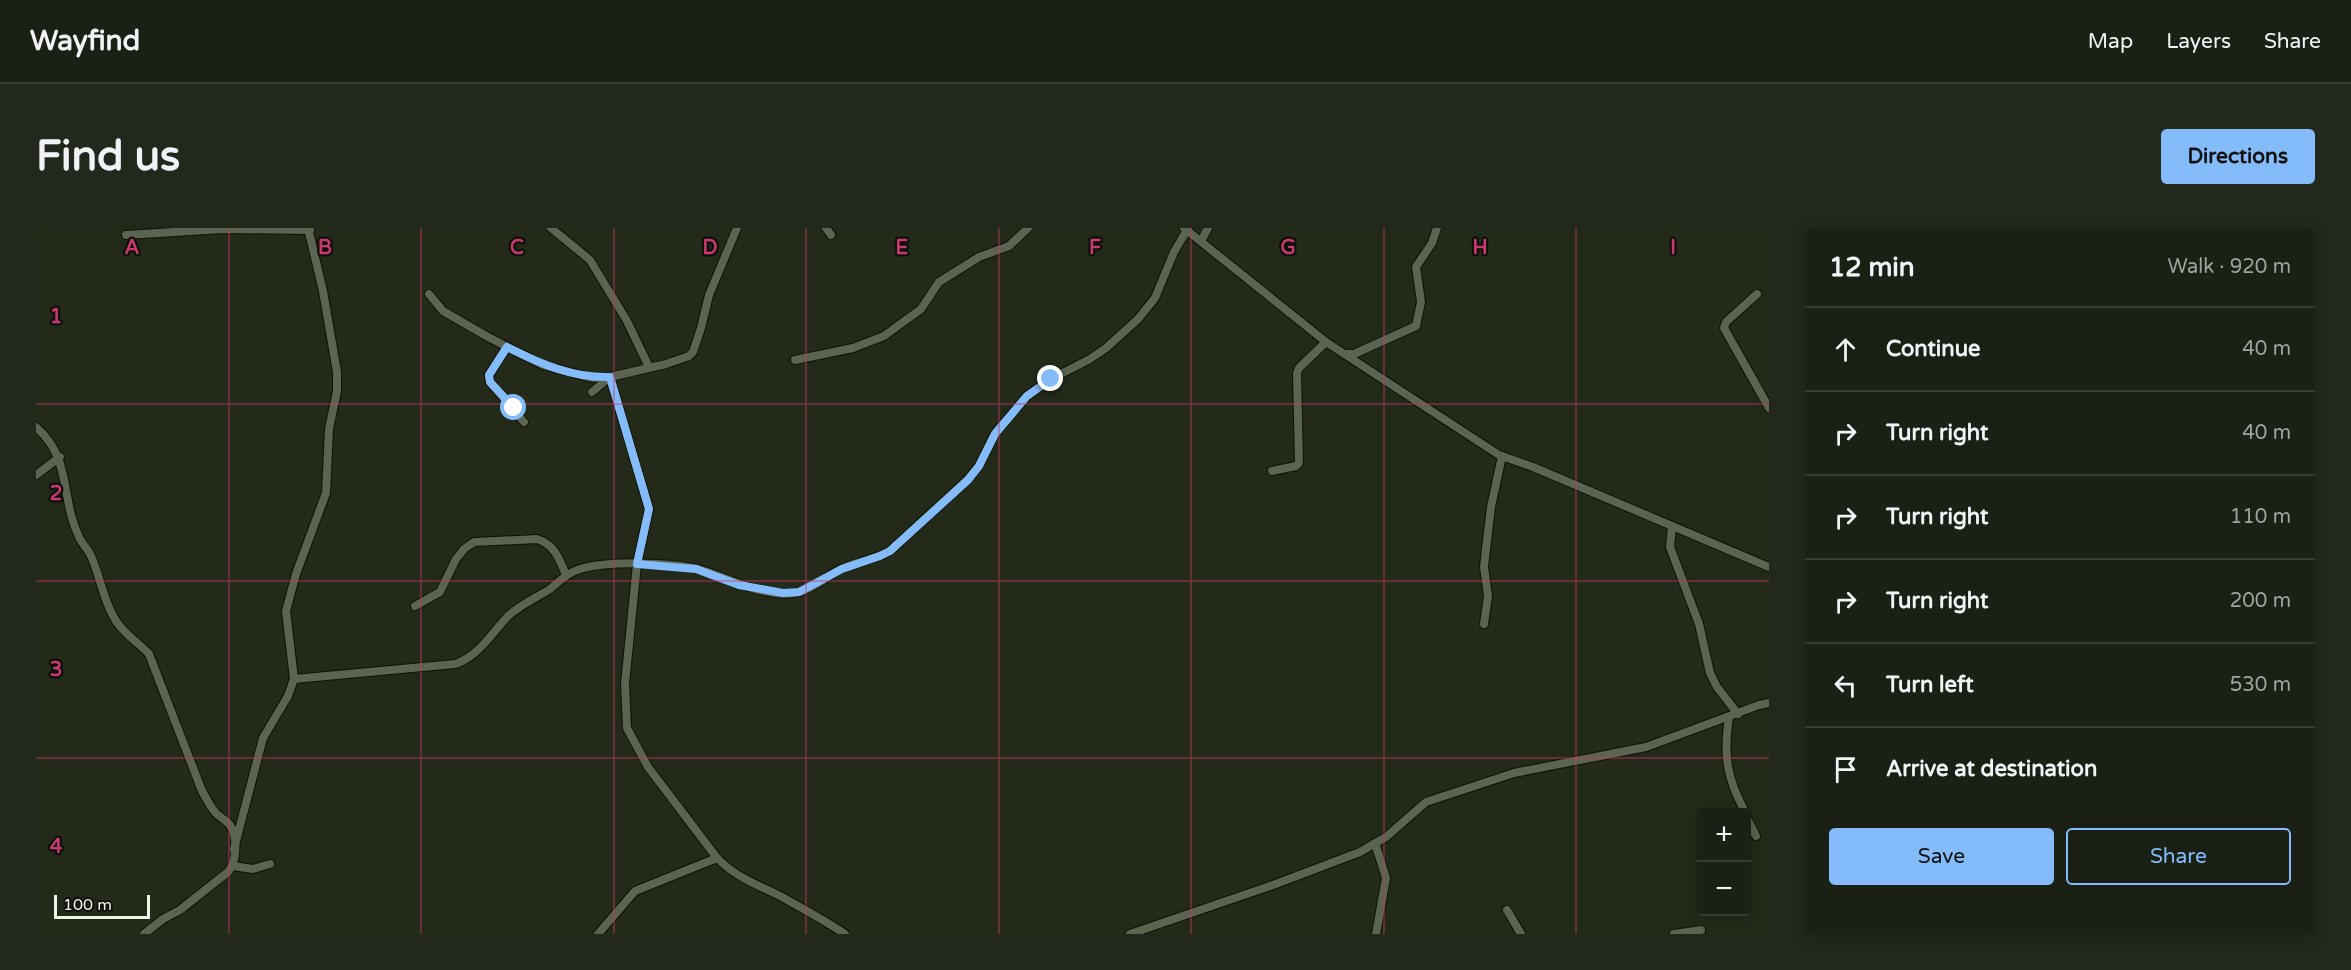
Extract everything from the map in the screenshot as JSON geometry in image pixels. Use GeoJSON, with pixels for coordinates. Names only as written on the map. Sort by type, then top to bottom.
{"type":"FeatureCollection","features":[{"type":"Feature","properties":{"kind":"street"},"geometry":{"type":"LineString","coordinates":[[551,228],[590,260],[627,321],[649,367]]}},
{"type":"Feature","properties":{"kind":"street"},"geometry":{"type":"LineString","coordinates":[[429,294],[443,311],[543,365],[592,378],[610,377],[690,356],[709,295],[737,228]]}},
{"type":"Feature","properties":{"kind":"street"},"geometry":{"type":"LineString","coordinates":[[795,360],[853,348],[884,336],[921,309],[939,282],[979,257],[1009,246],[1028,228]]}},
{"type":"Feature","properties":{"kind":"street"},"geometry":{"type":"LineString","coordinates":[[1201,241],[1208,228]]}},
{"type":"Feature","properties":{"kind":"street"},"geometry":{"type":"LineString","coordinates":[[1346,354],[1354,354],[1416,326],[1421,302],[1416,267],[1432,243],[1437,228]]}},
{"type":"Feature","properties":{"kind":"street"},"geometry":{"type":"LineString","coordinates":[[126,235],[223,229],[309,229],[328,320],[338,391],[329,429],[326,493],[296,574],[286,611],[294,679],[288,696],[263,738],[234,849]]}},
{"type":"Feature","properties":{"kind":"street"},"geometry":{"type":"LineString","coordinates":[[294,679],[455,664],[465,661],[487,641],[510,614],[551,588],[566,575],[601,564],[637,564],[696,569],[739,585],[763,590],[799,592],[842,569],[890,551],[968,480],[979,466],[995,434],[1027,396],[1051,379],[1098,354],[1138,319],[1155,298],[1186,229],[1326,342],[1460,431],[1502,456],[1769,567]]}},
{"type":"Feature","properties":{"kind":"street"},"geometry":{"type":"LineString","coordinates":[[1757,294],[1726,322],[1724,328],[1769,408]]}},
{"type":"Feature","properties":{"kind":"street"},"geometry":{"type":"LineString","coordinates":[[1272,471],[1296,466],[1299,463],[1297,373],[1299,368],[1326,342]]}},
{"type":"Feature","properties":{"kind":"street"},"geometry":{"type":"LineString","coordinates":[[507,347],[489,375],[490,382],[524,422]]}},
{"type":"Feature","properties":{"kind":"street"},"geometry":{"type":"LineString","coordinates":[[610,377],[649,509],[637,564],[625,684],[627,728],[648,767],[717,858],[734,874],[779,896],[845,934]]}},
{"type":"Feature","properties":{"kind":"street"},"geometry":{"type":"LineString","coordinates":[[592,392],[610,377]]}},
{"type":"Feature","properties":{"kind":"street"},"geometry":{"type":"LineString","coordinates":[[36,427],[45,435],[60,457],[72,517],[79,537],[91,557],[108,606],[126,635],[149,654],[202,791],[214,811],[229,825],[233,834],[233,866],[215,884],[144,934]]}},
{"type":"Feature","properties":{"kind":"street"},"geometry":{"type":"LineString","coordinates":[[1484,624],[1488,596],[1484,567],[1491,507],[1502,456]]}},
{"type":"Feature","properties":{"kind":"street"},"geometry":{"type":"LineString","coordinates":[[36,475],[60,457]]}},
{"type":"Feature","properties":{"kind":"street"},"geometry":{"type":"LineString","coordinates":[[1672,527],[1670,547],[1699,624],[1710,673],[1717,687],[1738,714]]}},
{"type":"Feature","properties":{"kind":"street"},"geometry":{"type":"LineString","coordinates":[[415,606],[440,592],[456,560],[464,549],[474,542],[537,539],[545,542],[556,553],[566,575]]}},
{"type":"Feature","properties":{"kind":"street"},"geometry":{"type":"LineString","coordinates":[[1130,934],[1360,852],[1386,837],[1426,802],[1514,773],[1646,747],[1769,703]]}},
{"type":"Feature","properties":{"kind":"street"},"geometry":{"type":"LineString","coordinates":[[1729,717],[1726,740],[1727,767],[1744,808]]}},
{"type":"Feature","properties":{"kind":"street"},"geometry":{"type":"LineString","coordinates":[[1751,825],[1756,836]]}},
{"type":"Feature","properties":{"kind":"street"},"geometry":{"type":"LineString","coordinates":[[1375,843],[1386,878],[1376,934]]}},
{"type":"Feature","properties":{"kind":"street"},"geometry":{"type":"LineString","coordinates":[[598,934],[636,891],[717,858]]}},
{"type":"Feature","properties":{"kind":"street"},"geometry":{"type":"LineString","coordinates":[[233,866],[253,869],[270,864]]}},
{"type":"Feature","properties":{"kind":"street"},"geometry":{"type":"LineString","coordinates":[[1506,910],[1521,934]]}},
{"type":"Feature","properties":{"kind":"street"},"geometry":{"type":"LineString","coordinates":[[1674,934],[1701,930]]}},
{"type":"Feature","properties":{"kind":"route"},"geometry":{"type":"LineString","coordinates":[[514,408],[490,382],[489,375],[507,347],[543,365],[567,373],[592,378],[610,377],[649,509],[637,564],[696,569],[739,585],[783,593],[799,592],[842,569],[890,551],[968,480],[979,466],[995,434],[1027,396],[1051,379]]}}]}
